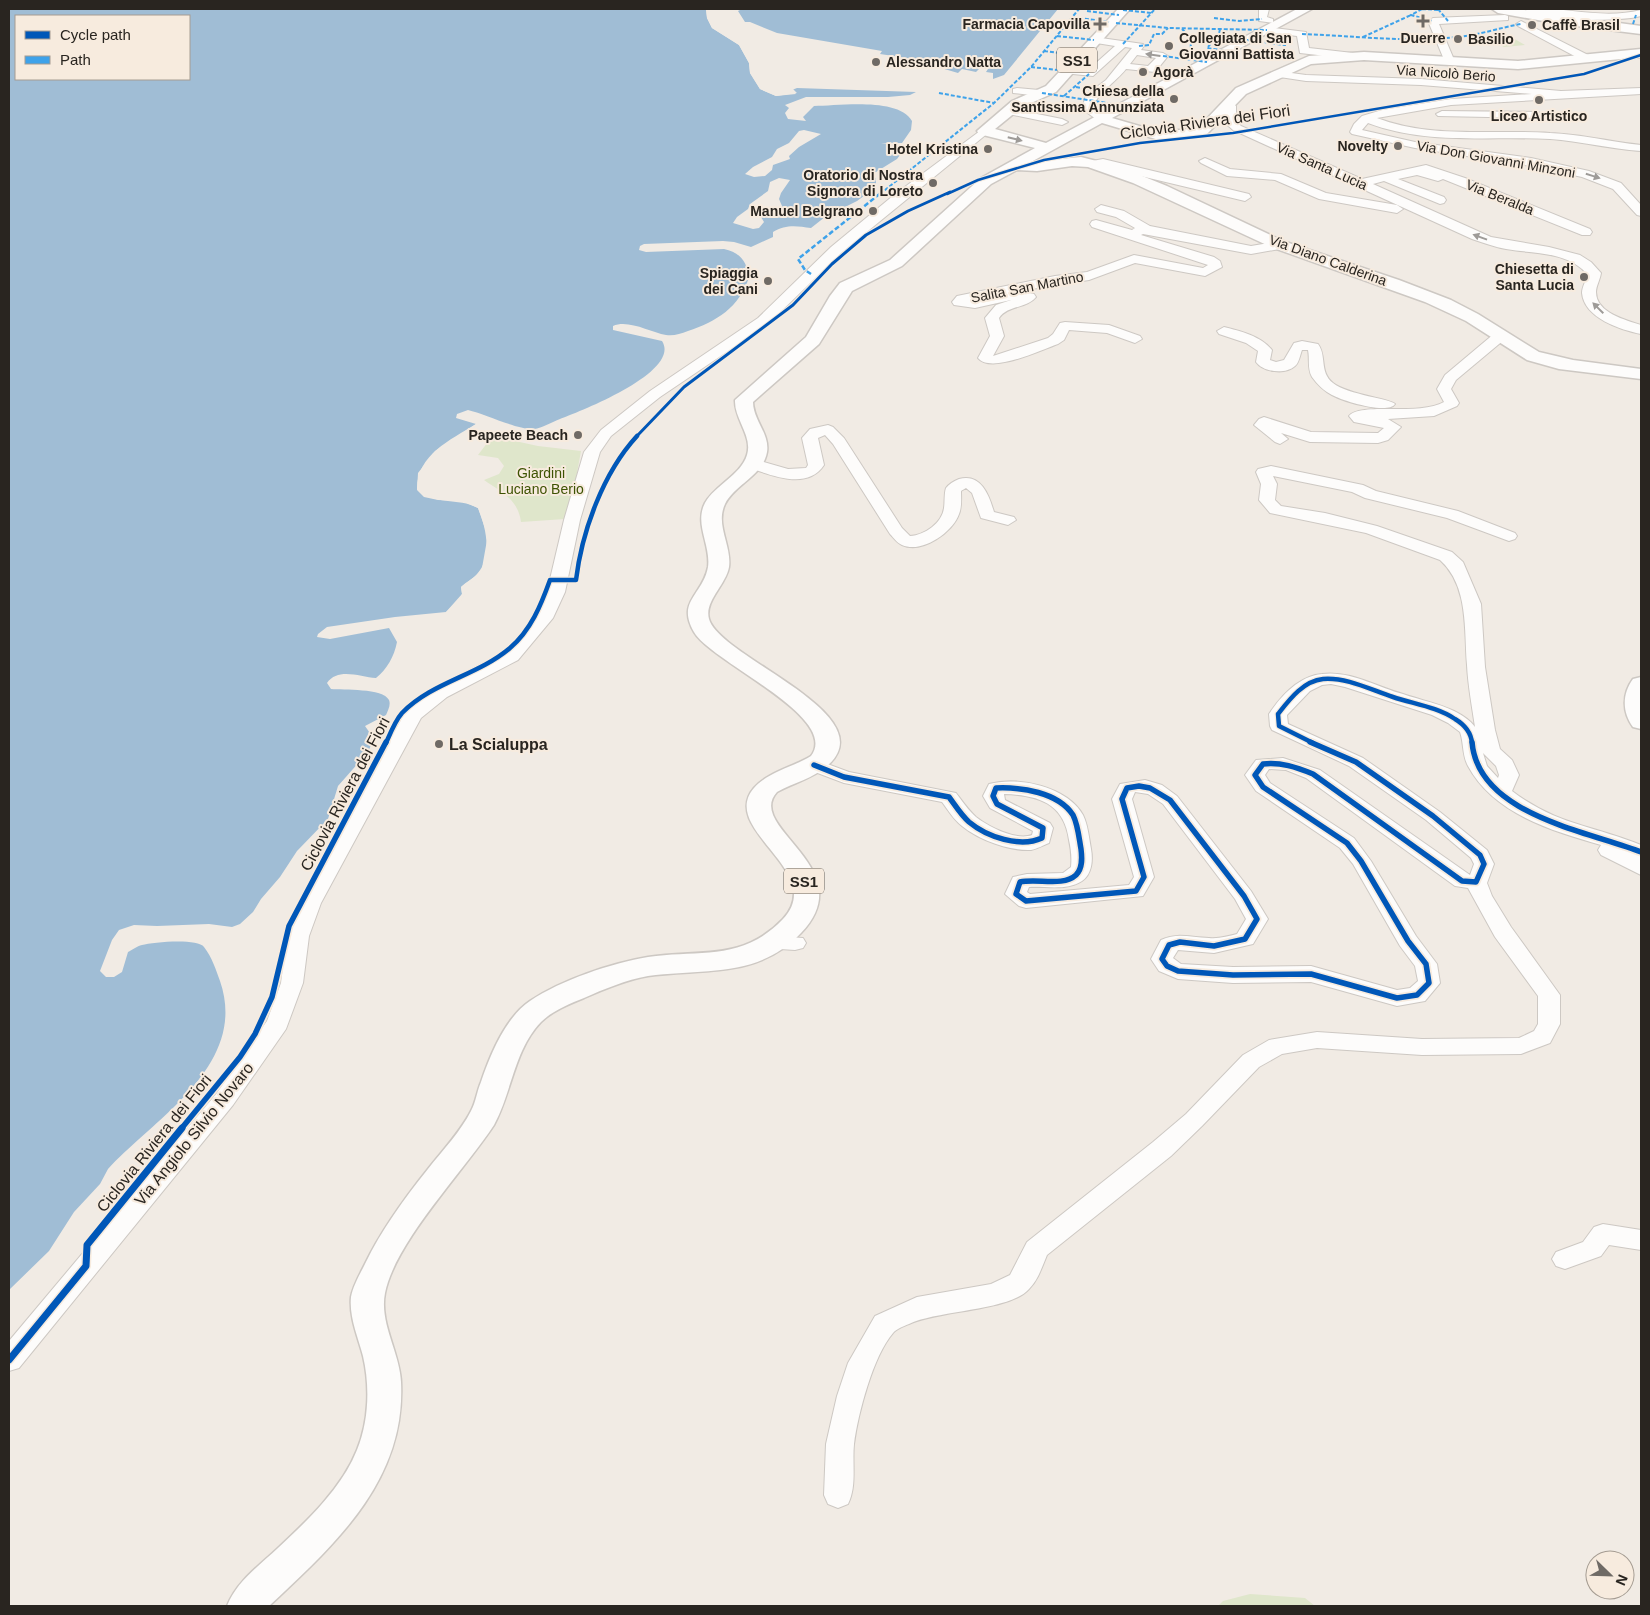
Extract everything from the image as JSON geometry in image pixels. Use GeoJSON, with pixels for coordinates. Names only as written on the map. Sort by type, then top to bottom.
{"type":"FeatureCollection","features":[{"type":"Feature","properties":{"kind":"main road","name":"SS1"},"geometry":{"type":"LineString","coordinates":[[984,131],[1008,111],[1017,94],[1038,93],[1051,89],[1124,9]]}},
{"type":"Feature","properties":{"kind":"main road"},"geometry":{"type":"LineString","coordinates":[[753,464],[758,440],[745,416],[744,400],[814,340],[838,296],[846,287],[896,263],[972,192],[1012,165],[1146,95],[1273,24],[1306,9]]}},
{"type":"Feature","properties":{"kind":"main road"},"geometry":{"type":"LineString","coordinates":[[1506,12],[1564,19]]}},
{"type":"Feature","properties":{"kind":"main road"},"geometry":{"type":"LineString","coordinates":[[1506,12],[1639,30]]}},
{"type":"Feature","properties":{"kind":"main road"},"geometry":{"type":"LineString","coordinates":[[1104,117],[1159,136],[1200,132],[1206,129],[1241,91],[1309,60],[1353,56],[1518,65],[1641,53]]}},
{"type":"Feature","properties":{"kind":"main road"},"geometry":{"type":"LineString","coordinates":[[984,131],[1046,147]]}},
{"type":"Feature","properties":{"kind":"main road","name":"Via Diano Calderina"},"geometry":{"type":"LineString","coordinates":[[1012,165],[1032,167],[1067,160],[1090,164],[1163,188],[1280,245],[1430,297],[1467,315],[1532,356],[1556,362],[1641,374]]}},
{"type":"Feature","properties":{"kind":"main road","name":"SS1"},"geometry":{"type":"LineString","coordinates":[[246,1606],[251,1598],[318,1534],[344,1504],[373,1457],[385,1405],[382,1367],[370,1321],[367,1297],[387,1249],[457,1156],[486,1112],[494,1084],[510,1049],[532,1014],[555,1001],[606,979],[647,967],[730,961],[753,956],[784,943],[803,912],[808,897],[804,882],[791,857],[761,818],[758,804],[760,795],[769,788],[814,765],[824,756],[830,744],[827,732],[818,718],[798,701],[716,644],[702,630],[697,619],[697,610],[718,572],[719,552],[710,519],[714,504],[753,464]]}},
{"type":"Feature","properties":{"kind":"main road"},"geometry":{"type":"LineString","coordinates":[[1641,684],[1636,691],[1637,707],[1641,722]]}},
{"type":"Feature","properties":{"kind":"street"},"geometry":{"type":"LineString","coordinates":[[1264,9],[1262,19],[1302,34],[1304,51],[1353,56]]}},
{"type":"Feature","properties":{"kind":"street"},"geometry":{"type":"LineString","coordinates":[[1529,9],[1564,19]]}},
{"type":"Feature","properties":{"kind":"street"},"geometry":{"type":"LineString","coordinates":[[1450,62],[1433,21],[1506,12]]}},
{"type":"Feature","properties":{"kind":"street"},"geometry":{"type":"LineString","coordinates":[[1586,58],[1522,24],[1608,16],[1619,13],[1641,14]]}},
{"type":"Feature","properties":{"kind":"street"},"geometry":{"type":"LineString","coordinates":[[1094,40],[1140,46],[1110,82],[1090,97],[1087,109],[1104,117]]}},
{"type":"Feature","properties":{"kind":"street"},"geometry":{"type":"LineString","coordinates":[[1067,71],[1089,74],[1123,44]]}},
{"type":"Feature","properties":{"kind":"street"},"geometry":{"type":"LineString","coordinates":[[1081,56],[1129,60]]}},
{"type":"Feature","properties":{"kind":"street","name":"Via Nicolò Berio"},"geometry":{"type":"LineString","coordinates":[[1277,74],[1300,78],[1413,81],[1560,94]]}},
{"type":"Feature","properties":{"kind":"street"},"geometry":{"type":"LineString","coordinates":[[1560,94],[1641,91]]}},
{"type":"Feature","properties":{"kind":"street"},"geometry":{"type":"LineString","coordinates":[[1626,92],[1641,96]]}},
{"type":"Feature","properties":{"kind":"street","name":"Via Nicolò Berio"},"geometry":{"type":"LineString","coordinates":[[1369,120],[1382,113],[1422,106],[1560,94]]}},
{"type":"Feature","properties":{"kind":"street","name":"Via Santa Lucia"},"geometry":{"type":"LineString","coordinates":[[1229,103],[1231,106],[1230,122],[1237,128],[1360,183],[1433,217],[1450,227],[1502,245],[1554,252],[1579,260],[1594,273],[1589,289],[1591,300],[1596,307],[1606,315],[1641,330]]}},
{"type":"Feature","properties":{"kind":"street","name":"Via Nicolò Berio"},"geometry":{"type":"LineString","coordinates":[[1422,106],[1437,114],[1538,115]]}},
{"type":"Feature","properties":{"kind":"street"},"geometry":{"type":"LineString","coordinates":[[1008,111],[1062,122]]}},
{"type":"Feature","properties":{"kind":"street"},"geometry":{"type":"LineString","coordinates":[[1369,120],[1384,125],[1444,135],[1551,136],[1607,145],[1641,148]]}},
{"type":"Feature","properties":{"kind":"street","name":"Via Don Giovanni Minzoni"},"geometry":{"type":"LineString","coordinates":[[1369,120],[1358,126],[1356,132],[1415,145],[1531,162],[1602,179],[1616,186],[1641,212]]}},
{"type":"Feature","properties":{"kind":"street","name":"Via Angiolo Silvio Novaro"},"geometry":{"type":"LineString","coordinates":[[9,1360],[225,1099],[278,1023],[292,983],[298,936],[310,903],[414,715],[440,693],[512,656],[525,643],[550,608],[556,592],[572,520],[592,452],[606,433],[655,394],[763,321],[836,250],[984,131]]}},
{"type":"Feature","properties":{"kind":"street","name":"Via Santa Lucia"},"geometry":{"type":"LineString","coordinates":[[1205,161],[1227,172],[1276,176],[1323,196],[1433,217]]}},
{"type":"Feature","properties":{"kind":"street"},"geometry":{"type":"LineString","coordinates":[[1090,164],[1103,163],[1245,197]]}},
{"type":"Feature","properties":{"kind":"street"},"geometry":{"type":"LineString","coordinates":[[1426,169],[1462,180]]}},
{"type":"Feature","properties":{"kind":"street","name":"Via Beralda"},"geometry":{"type":"LineString","coordinates":[[1360,183],[1417,171],[1453,183],[1462,180],[1586,232]]}},
{"type":"Feature","properties":{"kind":"street"},"geometry":{"type":"LineString","coordinates":[[1384,178],[1440,200]]}},
{"type":"Feature","properties":{"kind":"street"},"geometry":{"type":"LineString","coordinates":[[1101,209],[1120,214],[1146,230],[1251,250],[1280,245]]}},
{"type":"Feature","properties":{"kind":"street"},"geometry":{"type":"LineString","coordinates":[[1096,224],[1132,234],[1146,230]]}},
{"type":"Feature","properties":{"kind":"street","name":"Salita San Martino"},"geometry":{"type":"LineString","coordinates":[[1132,234],[1138,240],[1209,260],[1215,264],[1215,267],[1206,272],[1138,258],[1089,276],[998,291],[962,299],[959,302],[968,304],[1004,298],[1029,298],[1007,303],[996,310],[992,318],[998,329],[996,342],[985,358],[994,361],[1053,341],[1059,338],[1066,326],[1108,329],[1135,339]]}},
{"type":"Feature","properties":{"kind":"street"},"geometry":{"type":"LineString","coordinates":[[1224,331],[1251,340],[1265,350],[1263,362],[1269,366],[1277,367],[1290,363],[1299,345],[1313,347],[1316,351],[1313,364],[1320,380],[1333,389],[1358,399],[1376,403],[1409,405],[1437,410]]}},
{"type":"Feature","properties":{"kind":"street"},"geometry":{"type":"LineString","coordinates":[[1280,439],[1266,430],[1262,425],[1264,422],[1310,437],[1378,438],[1383,437],[1393,427],[1386,423],[1359,419],[1356,417],[1358,414],[1425,415],[1446,408],[1452,402],[1444,388],[1450,378],[1500,336]]}},
{"type":"Feature","properties":{"kind":"street"},"geometry":{"type":"LineString","coordinates":[[753,464],[801,476],[810,473],[816,465],[810,438],[816,432],[828,430],[839,441],[896,531],[906,541],[917,541],[940,528],[951,513],[954,490],[963,483],[969,483],[976,487],[987,515],[1008,520]]}},
{"type":"Feature","properties":{"kind":"street"},"geometry":{"type":"LineString","coordinates":[[1502,791],[1509,775],[1505,764],[1491,751],[1485,730],[1476,667],[1472,604],[1457,566],[1446,556],[1371,529],[1325,518],[1276,510],[1268,504],[1266,498],[1270,485],[1264,472],[1271,471],[1357,488],[1371,495],[1452,514],[1509,536]]}},
{"type":"Feature","properties":{"kind":"street"},"geometry":{"type":"LineString","coordinates":[[1476,882],[1480,877],[1484,864],[1480,855],[1460,837],[1356,762],[1342,754],[1291,734],[1279,726],[1278,714],[1309,683],[1321,679],[1356,684],[1396,698],[1423,704],[1462,724],[1473,738],[1474,757],[1482,773],[1502,791],[1541,820],[1641,852]]}},
{"type":"Feature","properties":{"kind":"street"},"geometry":{"type":"LineString","coordinates":[[814,765],[844,777],[949,798],[968,821],[982,830],[1006,840],[1031,843],[1042,838],[1043,828],[997,804],[993,796],[996,788],[1007,786],[1034,791],[1051,798],[1072,814],[1078,832],[1082,865],[1078,874],[1068,880],[1031,878],[1020,882],[1016,894],[1026,901],[1136,891],[1144,877],[1122,799],[1127,788],[1136,785],[1156,788],[1170,800],[1244,896],[1257,920],[1245,939],[1238,941],[1209,946],[1184,942],[1169,944],[1163,950],[1162,959],[1167,966],[1178,971],[1233,975],[1311,974],[1397,998],[1417,995],[1429,983],[1426,964],[1408,941],[1361,862],[1347,843],[1263,787],[1255,775],[1263,764],[1278,762],[1291,764],[1313,774],[1462,881],[1476,882]]}},
{"type":"Feature","properties":{"kind":"street"},"geometry":{"type":"LineString","coordinates":[[1585,834],[1597,844],[1641,868]]}},
{"type":"Feature","properties":{"kind":"street"},"geometry":{"type":"LineString","coordinates":[[838,1495],[840,1444],[851,1396],[862,1363],[884,1324],[917,1308],[995,1294],[1019,1283],[1028,1270],[1036,1250],[1162,1149],[1194,1120],[1251,1062],[1277,1046],[1317,1040],[1383,1045],[1474,1047],[1521,1046],[1542,1037],[1548,1024],[1549,995],[1503,932],[1481,896],[1476,882]]}},
{"type":"Feature","properties":{"kind":"street"},"geometry":{"type":"LineString","coordinates":[[1565,1258],[1592,1249],[1603,1234],[1641,1240]]}},
{"type":"Feature","properties":{"kind":"green space"},"geometry":{"type":"Polygon","coordinates":[[[1506,34],[1525,45],[1504,47],[1485,37],[1506,34]]]}},
{"type":"Feature","properties":{"kind":"green space","name":"Giardini Luciano Berio"},"geometry":{"type":"Polygon","coordinates":[[[497,437],[538,446],[581,451],[573,495],[565,519],[521,522],[516,507],[508,497],[484,480],[499,474],[504,466],[498,458],[478,455],[491,438],[497,437]]]}},
{"type":"Feature","properties":{"kind":"green space"},"geometry":{"type":"Polygon","coordinates":[[[1250,1594],[1305,1598],[1315,1606],[1218,1606],[1223,1601],[1250,1594]]]}},
{"type":"Feature","properties":{"kind":"water"},"geometry":{"type":"Polygon","coordinates":[[[9,9],[706,9],[707,18],[712,28],[739,45],[749,63],[750,73],[760,89],[776,96],[796,94],[792,90],[797,88],[916,92],[910,95],[888,97],[806,97],[785,105],[789,108],[785,113],[788,119],[806,121],[803,117],[814,106],[867,104],[905,113],[912,121],[911,130],[902,143],[881,143],[903,146],[903,151],[897,159],[876,172],[862,173],[876,178],[876,187],[857,201],[839,210],[820,207],[818,209],[830,213],[811,228],[796,226],[782,228],[773,232],[773,237],[751,247],[723,241],[644,244],[640,246],[639,250],[646,252],[730,250],[742,258],[749,277],[740,297],[726,312],[708,323],[680,334],[669,335],[625,324],[613,326],[613,330],[662,341],[664,353],[657,365],[644,377],[626,389],[587,408],[534,429],[519,427],[468,410],[457,414],[456,418],[476,424],[446,443],[429,458],[418,477],[417,489],[430,498],[462,503],[478,508],[486,542],[485,559],[482,567],[475,576],[461,587],[462,594],[459,600],[446,612],[327,627],[318,634],[317,637],[330,639],[389,628],[397,642],[396,647],[387,667],[376,678],[343,674],[337,675],[327,683],[331,689],[362,690],[379,693],[389,700],[389,706],[386,715],[365,726],[372,736],[372,743],[368,752],[338,786],[328,819],[297,851],[253,912],[240,924],[232,927],[209,924],[134,925],[119,930],[112,940],[100,971],[106,977],[114,977],[122,972],[128,952],[140,946],[165,942],[193,942],[204,947],[212,959],[220,981],[225,1011],[221,1039],[210,1064],[192,1087],[172,1109],[108,1169],[100,1184],[74,1212],[49,1251],[9,1290],[9,9]]]}},
{"type":"Feature","properties":{"kind":"water"},"geometry":{"type":"Polygon","coordinates":[[[738,9],[1058,9],[1004,75],[993,79],[993,73],[986,72],[988,69],[980,68],[976,72],[962,69],[958,73],[907,58],[880,54],[882,51],[777,33],[750,22],[745,22],[738,9]]]}},
{"type":"Feature","properties":{"kind":"pier"},"geometry":{"type":"Polygon","coordinates":[[[706,9],[708,9],[709,17],[714,27],[741,44],[751,62],[752,72],[762,88],[776,94],[790,92],[791,87],[797,93],[776,96],[760,89],[750,73],[749,63],[739,45],[712,28],[707,18],[706,9]]]}},
{"type":"Feature","properties":{"kind":"pier"},"geometry":{"type":"Polygon","coordinates":[[[804,130],[821,134],[799,147],[789,156],[790,159],[773,165],[772,170],[765,176],[754,177],[745,174],[753,167],[772,157],[777,149],[789,143],[799,131],[804,130]]]}},
{"type":"Feature","properties":{"kind":"pier"},"geometry":{"type":"Polygon","coordinates":[[[779,178],[790,180],[779,199],[782,206],[761,217],[764,222],[759,228],[753,229],[733,223],[737,217],[748,209],[750,204],[768,191],[770,182],[779,178]]]}},
{"type":"Feature","properties":{"kind":"pier"},"geometry":{"type":"Polygon","coordinates":[[[476,424],[477,426],[437,453],[420,474],[419,488],[425,494],[438,498],[462,499],[480,506],[489,530],[490,541],[484,569],[480,575],[464,588],[465,594],[461,601],[447,614],[446,612],[462,594],[461,587],[478,574],[482,568],[487,540],[486,531],[478,508],[462,501],[438,500],[424,497],[417,490],[418,473],[435,451],[476,424]]]}},
{"type":"Feature","properties":{"kind":"marked path"},"geometry":{"type":"LineString","coordinates":[[811,274],[805,270],[798,259],[994,103],[1031,67],[1079,9]]}},
{"type":"Feature","properties":{"kind":"marked path"},"geometry":{"type":"LineString","coordinates":[[1123,44],[1155,9]]}},
{"type":"Feature","properties":{"kind":"marked path"},"geometry":{"type":"LineString","coordinates":[[1422,9],[1411,15],[1433,21]]}},
{"type":"Feature","properties":{"kind":"marked path"},"geometry":{"type":"LineString","coordinates":[[1422,9],[1439,10]]}},
{"type":"Feature","properties":{"kind":"marked path"},"geometry":{"type":"LineString","coordinates":[[1438,9],[1448,21]]}},
{"type":"Feature","properties":{"kind":"marked path"},"geometry":{"type":"LineString","coordinates":[[1123,10],[1152,13]]}},
{"type":"Feature","properties":{"kind":"marked path"},"geometry":{"type":"LineString","coordinates":[[1087,11],[1119,15]]}},
{"type":"Feature","properties":{"kind":"marked path"},"geometry":{"type":"LineString","coordinates":[[1363,37],[1411,15]]}},
{"type":"Feature","properties":{"kind":"marked path"},"geometry":{"type":"LineString","coordinates":[[1633,24],[1636,15]]}},
{"type":"Feature","properties":{"kind":"marked path"},"geometry":{"type":"LineString","coordinates":[[1073,17],[1109,22]]}},
{"type":"Feature","properties":{"kind":"marked path"},"geometry":{"type":"LineString","coordinates":[[1214,18],[1239,21],[1262,19]]}},
{"type":"Feature","properties":{"kind":"marked path"},"geometry":{"type":"LineString","coordinates":[[1116,23],[1168,28],[1267,30]]}},
{"type":"Feature","properties":{"kind":"marked path"},"geometry":{"type":"LineString","coordinates":[[1302,34],[1417,39],[1473,35],[1495,28],[1521,24]]}},
{"type":"Feature","properties":{"kind":"marked path"},"geometry":{"type":"LineString","coordinates":[[1139,46],[1149,45],[1154,34],[1162,34],[1168,28]]}},
{"type":"Feature","properties":{"kind":"marked path"},"geometry":{"type":"LineString","coordinates":[[1182,29],[1190,37],[1192,47],[1186,59]]}},
{"type":"Feature","properties":{"kind":"marked path"},"geometry":{"type":"LineString","coordinates":[[1220,29],[1219,34],[1207,48],[1227,51]]}},
{"type":"Feature","properties":{"kind":"marked path"},"geometry":{"type":"LineString","coordinates":[[1057,36],[1094,40]]}},
{"type":"Feature","properties":{"kind":"marked path"},"geometry":{"type":"LineString","coordinates":[[1247,40],[1285,45],[1285,38],[1267,36]]}},
{"type":"Feature","properties":{"kind":"marked path"},"geometry":{"type":"LineString","coordinates":[[1044,51],[1081,56]]}},
{"type":"Feature","properties":{"kind":"marked path"},"geometry":{"type":"LineString","coordinates":[[1163,56],[1207,62]]}},
{"type":"Feature","properties":{"kind":"marked path"},"geometry":{"type":"LineString","coordinates":[[1031,67],[1067,71]]}},
{"type":"Feature","properties":{"kind":"marked path"},"geometry":{"type":"LineString","coordinates":[[1064,96],[1089,74]]}},
{"type":"Feature","properties":{"kind":"marked path"},"geometry":{"type":"LineString","coordinates":[[1076,87],[1099,91]]}},
{"type":"Feature","properties":{"kind":"marked path"},"geometry":{"type":"LineString","coordinates":[[939,93],[994,103]]}},
{"type":"Feature","properties":{"kind":"marked path"},"geometry":{"type":"LineString","coordinates":[[1042,93],[1114,104]]}},
{"type":"Feature","properties":{"kind":"cycle path","name":"Ciclovia Riviera dei Fiori"},"geometry":{"type":"LineString","coordinates":[[9,1360],[86,1266],[87,1245],[240,1057],[255,1034],[272,997],[289,926],[401,714],[436,688],[499,656],[517,641],[537,613],[550,580],[576,580],[579,557],[591,515],[624,450],[684,387],[793,305],[832,264],[866,235],[908,211],[978,180],[1044,160],[1140,143],[1233,133],[1584,74],[1641,55]]}},
{"type":"Feature","properties":{"kind":"cycle path"},"geometry":{"type":"LineString","coordinates":[[814,765],[844,777],[949,797],[968,821],[982,830],[1006,840],[1031,843],[1042,838],[1043,828],[997,804],[993,796],[996,788],[1005,787],[1027,790],[1060,802],[1068,809],[1076,824],[1082,863],[1080,870],[1076,875],[1064,880],[1027,880],[1020,882],[1016,894],[1026,901],[1136,891],[1144,877],[1122,799],[1127,788],[1145,786],[1170,800],[1244,896],[1257,919],[1245,939],[1214,946],[1180,942],[1169,945],[1164,950],[1162,959],[1167,966],[1178,971],[1233,975],[1311,974],[1397,998],[1417,995],[1429,983],[1426,964],[1408,941],[1361,861],[1347,843],[1263,787],[1255,775],[1263,764],[1270,763],[1289,765],[1313,774],[1462,881],[1476,882],[1480,877],[1484,864],[1480,855],[1433,816],[1356,762],[1288,732],[1279,726],[1278,714],[1297,692],[1309,683],[1322,679],[1341,680],[1447,714],[1462,724],[1469,732],[1474,758],[1482,773],[1495,787],[1524,809],[1537,817],[1566,829],[1611,841],[1641,852]]}},
{"type":"Feature","properties":{"kind":"place","name":"Duerre"},"geometry":{"type":"Point","coordinates":[1423,21]}},
{"type":"Feature","properties":{"kind":"place","name":"Farmacia Capovilla"},"geometry":{"type":"Point","coordinates":[1100,24]}},
{"type":"Feature","properties":{"kind":"place","name":"Caffè Brasil"},"geometry":{"type":"Point","coordinates":[1532,25]}},
{"type":"Feature","properties":{"kind":"place","name":"Basilio"},"geometry":{"type":"Point","coordinates":[1458,39]}},
{"type":"Feature","properties":{"kind":"place","name":"Collegiata di San Giovanni Battista"},"geometry":{"type":"Point","coordinates":[1169,46]}},
{"type":"Feature","properties":{"kind":"place","name":"Alessandro Natta"},"geometry":{"type":"Point","coordinates":[876,62]}},
{"type":"Feature","properties":{"kind":"place","name":"Agorà"},"geometry":{"type":"Point","coordinates":[1143,72]}},
{"type":"Feature","properties":{"kind":"place","name":"Chiesa della Santissima Annunziata"},"geometry":{"type":"Point","coordinates":[1174,99]}},
{"type":"Feature","properties":{"kind":"place","name":"Liceo Artistico"},"geometry":{"type":"Point","coordinates":[1539,100]}},
{"type":"Feature","properties":{"kind":"place","name":"Novelty"},"geometry":{"type":"Point","coordinates":[1398,146]}},
{"type":"Feature","properties":{"kind":"place","name":"Hotel Kristina"},"geometry":{"type":"Point","coordinates":[988,149]}},
{"type":"Feature","properties":{"kind":"place","name":"Oratorio di Nostra Signora di Loreto"},"geometry":{"type":"Point","coordinates":[933,183]}},
{"type":"Feature","properties":{"kind":"place","name":"Manuel Belgrano"},"geometry":{"type":"Point","coordinates":[873,211]}},
{"type":"Feature","properties":{"kind":"place","name":"Chiesetta di Santa Lucia"},"geometry":{"type":"Point","coordinates":[1584,277]}},
{"type":"Feature","properties":{"kind":"place","name":"Spiaggia dei Cani"},"geometry":{"type":"Point","coordinates":[768,281]}},
{"type":"Feature","properties":{"kind":"place","name":"Papeete Beach"},"geometry":{"type":"Point","coordinates":[578,435]}},
{"type":"Feature","properties":{"kind":"place","name":"La Scialuppa"},"geometry":{"type":"Point","coordinates":[439,744]}}]}
